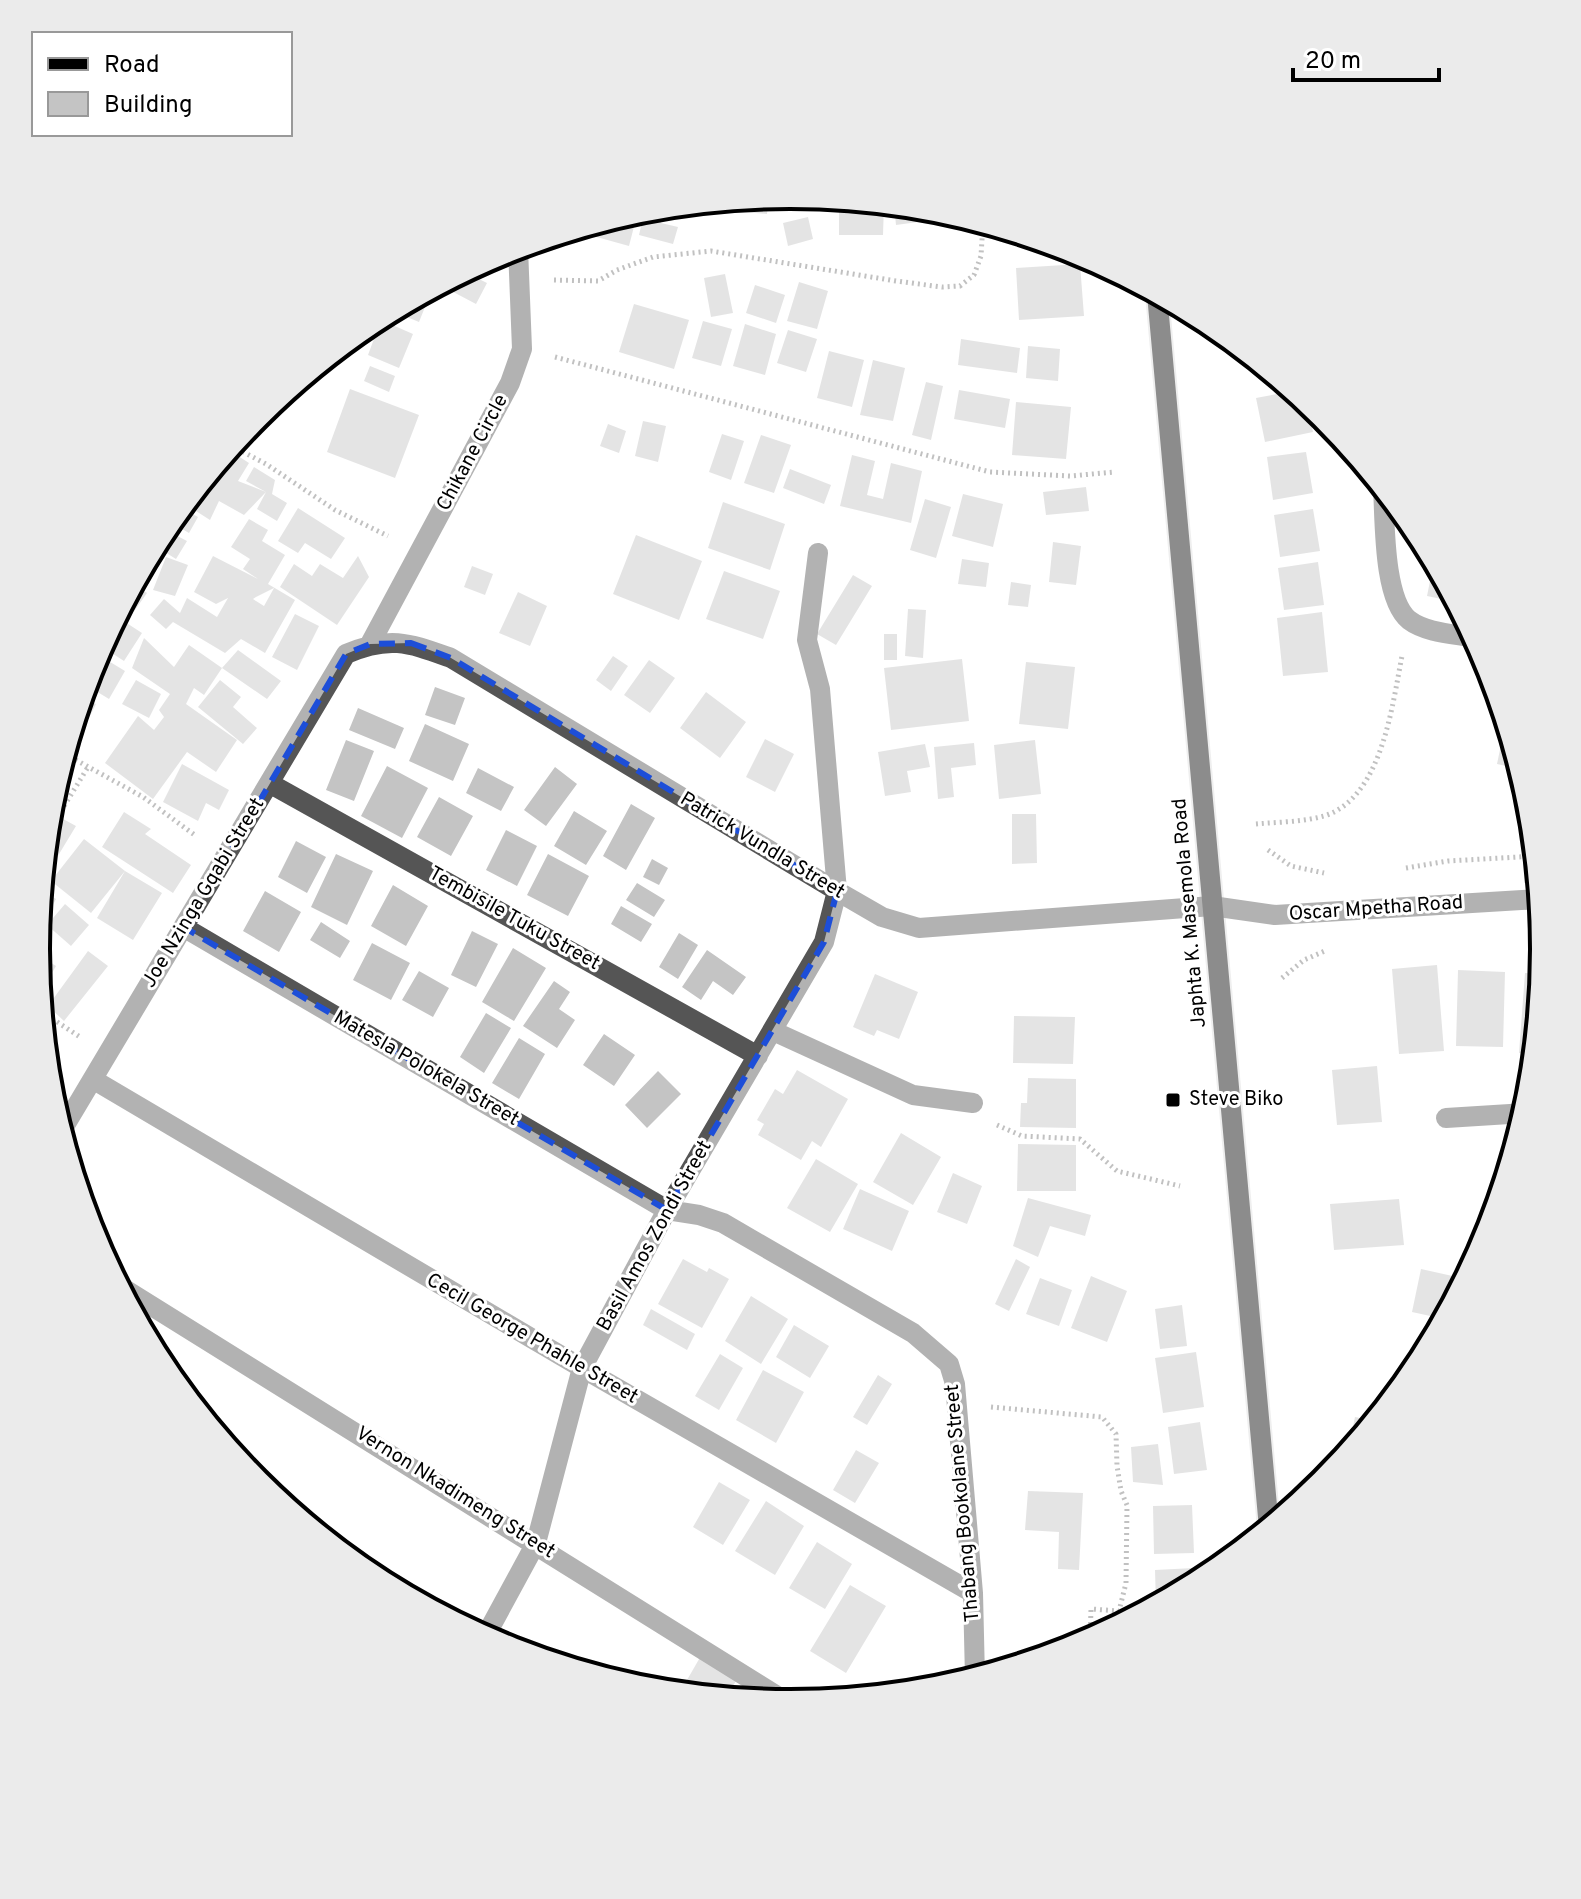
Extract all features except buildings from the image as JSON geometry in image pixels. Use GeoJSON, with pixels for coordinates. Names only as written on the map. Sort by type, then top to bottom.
{"type":"FeatureCollection","features":[{"type":"Feature","properties":{"kind":"main road","name":"Japhta K. Masemola Road"},"geometry":{"type":"LineString","coordinates":[[1158,306],[1268,1515]]}},
{"type":"Feature","properties":{"kind":"street","name":"Chikane Circle"},"geometry":{"type":"LineString","coordinates":[[370,644],[510,383],[522,349],[519,260]]}},
{"type":"Feature","properties":{"kind":"street"},"geometry":{"type":"LineString","coordinates":[[1385,508],[1391,583],[1397,603],[1409,620],[1431,629],[1461,635]]}},
{"type":"Feature","properties":{"kind":"street","name":"Basil Amos Zondi Street"},"geometry":{"type":"LineString","coordinates":[[491,1627],[536,1543],[582,1368],[667,1210],[824,942],[837,891],[820,689],[807,640],[818,553]]}},
{"type":"Feature","properties":{"kind":"street","name":"Patrick Vundla Street"},"geometry":{"type":"LineString","coordinates":[[346,654],[370,644],[411,643],[451,658],[882,917],[919,928],[1212,906]]}},
{"type":"Feature","properties":{"kind":"street","name":"Joe Nzinga Gqabi Street"},"geometry":{"type":"LineString","coordinates":[[70,1118],[346,654]]}},
{"type":"Feature","properties":{"kind":"street","name":"Tembisile Tuku Street"},"geometry":{"type":"LineString","coordinates":[[269,783],[758,1056]]}},
{"type":"Feature","properties":{"kind":"street","name":"Oscar Mpetha Road"},"geometry":{"type":"LineString","coordinates":[[1212,906],[1275,915],[1529,900]]}},
{"type":"Feature","properties":{"kind":"street","name":"Matesla Polokela Street"},"geometry":{"type":"LineString","coordinates":[[185,928],[667,1210]]}},
{"type":"Feature","properties":{"kind":"street"},"geometry":{"type":"LineString","coordinates":[[773,1031],[913,1095],[973,1103]]}},
{"type":"Feature","properties":{"kind":"street","name":"Cecil George Phahle Street"},"geometry":{"type":"LineString","coordinates":[[94,1080],[582,1368],[973,1593]]}},
{"type":"Feature","properties":{"kind":"street"},"geometry":{"type":"LineString","coordinates":[[1446,1118],[1512,1114]]}},
{"type":"Feature","properties":{"kind":"street","name":"Thabang Bookolane Street"},"geometry":{"type":"LineString","coordinates":[[667,1210],[723,1223],[913,1333],[949,1364],[958,1404],[973,1593],[975,1667]]}},
{"type":"Feature","properties":{"kind":"street","name":"Vernon Nkadimeng Street"},"geometry":{"type":"LineString","coordinates":[[136,1296],[766,1689]]}},
{"type":"Feature","properties":{"kind":"path"},"geometry":{"type":"LineString","coordinates":[[521,278],[598,281],[617,270],[653,257],[711,251],[896,281],[960,286],[974,275],[981,256],[982,234]]}},
{"type":"Feature","properties":{"kind":"path"},"geometry":{"type":"LineString","coordinates":[[522,349],[990,472],[1070,476],[1115,472]]}},
{"type":"Feature","properties":{"kind":"path"},"geometry":{"type":"LineString","coordinates":[[243,452],[335,510],[421,553]]}},
{"type":"Feature","properties":{"kind":"path"},"geometry":{"type":"LineString","coordinates":[[1256,824],[1323,816],[1340,809],[1367,779],[1385,740],[1409,620]]}},
{"type":"Feature","properties":{"kind":"path"},"geometry":{"type":"LineString","coordinates":[[75,759],[143,797],[205,841],[229,852]]}},
{"type":"Feature","properties":{"kind":"path"},"geometry":{"type":"LineString","coordinates":[[64,807],[88,767]]}},
{"type":"Feature","properties":{"kind":"path"},"geometry":{"type":"LineString","coordinates":[[1268,850],[1291,866],[1314,873],[1327,873]]}},
{"type":"Feature","properties":{"kind":"path"},"geometry":{"type":"LineString","coordinates":[[1401,869],[1448,861],[1525,857]]}},
{"type":"Feature","properties":{"kind":"path"},"geometry":{"type":"LineString","coordinates":[[973,1103],[1002,1129],[1022,1136],[1080,1139],[1117,1171],[1180,1186]]}},
{"type":"Feature","properties":{"kind":"path"},"geometry":{"type":"LineString","coordinates":[[958,1404],[1102,1417],[1116,1434],[1117,1466],[1127,1505],[1126,1583],[1119,1611],[1091,1609],[1090,1627]]}},
{"type":"Feature","properties":{"kind":"highlighted area"},"geometry":{"type":"Polygon","coordinates":[[[411,643],[451,658],[837,891],[824,942],[667,1210],[185,928],[346,654],[370,644],[411,643]]]}},
{"type":"Feature","properties":{"kind":"place","name":"Steve Biko"},"geometry":{"type":"Point","coordinates":[1173,1100]}}]}
